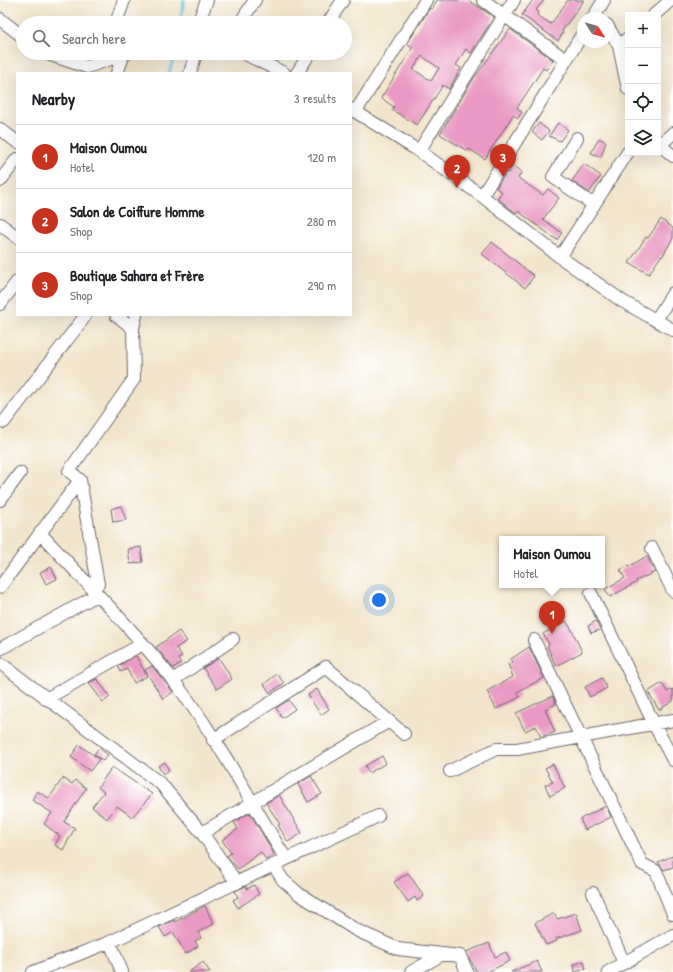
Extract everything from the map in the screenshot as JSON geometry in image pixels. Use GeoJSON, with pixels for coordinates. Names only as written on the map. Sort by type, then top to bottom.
{"type":"FeatureCollection","features":[{"type":"Feature","properties":{"kind":"street"},"geometry":{"type":"LineString","coordinates":[[118,16],[124,0]]}},
{"type":"Feature","properties":{"kind":"street"},"geometry":{"type":"LineString","coordinates":[[201,16],[207,0]]}},
{"type":"Feature","properties":{"kind":"street"},"geometry":{"type":"LineString","coordinates":[[245,16],[255,0]]}},
{"type":"Feature","properties":{"kind":"street"},"geometry":{"type":"LineString","coordinates":[[333,16],[343,0]]}},
{"type":"Feature","properties":{"kind":"street"},"geometry":{"type":"LineString","coordinates":[[426,0],[354,110],[419,151],[482,196],[560,257],[622,301],[673,330]]}},
{"type":"Feature","properties":{"kind":"street"},"geometry":{"type":"LineString","coordinates":[[483,0],[566,60]]}},
{"type":"Feature","properties":{"kind":"street"},"geometry":{"type":"LineString","coordinates":[[419,151],[514,0]]}},
{"type":"Feature","properties":{"kind":"street"},"geometry":{"type":"LineString","coordinates":[[657,12],[671,0]]}},
{"type":"Feature","properties":{"kind":"street"},"geometry":{"type":"LineString","coordinates":[[0,19],[16,32]]}},
{"type":"Feature","properties":{"kind":"street"},"geometry":{"type":"LineString","coordinates":[[613,31],[623,42],[627,84]]}},
{"type":"Feature","properties":{"kind":"street"},"geometry":{"type":"LineString","coordinates":[[482,196],[577,43]]}},
{"type":"Feature","properties":{"kind":"street"},"geometry":{"type":"LineString","coordinates":[[61,60],[85,70],[100,60]]}},
{"type":"Feature","properties":{"kind":"street"},"geometry":{"type":"LineString","coordinates":[[117,72],[123,60]]}},
{"type":"Feature","properties":{"kind":"street"},"geometry":{"type":"LineString","coordinates":[[190,72],[194,60]]}},
{"type":"Feature","properties":{"kind":"street"},"geometry":{"type":"LineString","coordinates":[[258,60],[282,72]]}},
{"type":"Feature","properties":{"kind":"street"},"geometry":{"type":"LineString","coordinates":[[298,72],[305,60]]}},
{"type":"Feature","properties":{"kind":"street"},"geometry":{"type":"LineString","coordinates":[[0,129],[16,141]]}},
{"type":"Feature","properties":{"kind":"street"},"geometry":{"type":"LineString","coordinates":[[661,142],[673,133]]}},
{"type":"Feature","properties":{"kind":"street"},"geometry":{"type":"LineString","coordinates":[[577,138],[553,177],[594,204]]}},
{"type":"Feature","properties":{"kind":"street"},"geometry":{"type":"LineString","coordinates":[[661,146],[673,156]]}},
{"type":"Feature","properties":{"kind":"street"},"geometry":{"type":"LineString","coordinates":[[560,257],[625,156]]}},
{"type":"Feature","properties":{"kind":"street"},"geometry":{"type":"LineString","coordinates":[[0,181],[16,160]]}},
{"type":"Feature","properties":{"kind":"street"},"geometry":{"type":"LineString","coordinates":[[0,224],[16,236]]}},
{"type":"Feature","properties":{"kind":"street"},"geometry":{"type":"LineString","coordinates":[[0,304],[16,283]]}},
{"type":"Feature","properties":{"kind":"street"},"geometry":{"type":"LineString","coordinates":[[656,320],[673,293]]}},
{"type":"Feature","properties":{"kind":"street"},"geometry":{"type":"LineString","coordinates":[[4,422],[85,316]]}},
{"type":"Feature","properties":{"kind":"street"},"geometry":{"type":"LineString","coordinates":[[117,316],[133,328]]}},
{"type":"Feature","properties":{"kind":"street"},"geometry":{"type":"LineString","coordinates":[[0,649],[95,592],[98,584],[80,480],[69,471],[134,378],[133,328],[136,316]]}},
{"type":"Feature","properties":{"kind":"street"},"geometry":{"type":"LineString","coordinates":[[0,500],[20,473]]}},
{"type":"Feature","properties":{"kind":"street"},"geometry":{"type":"LineString","coordinates":[[0,587],[80,480]]}},
{"type":"Feature","properties":{"kind":"street"},"geometry":{"type":"LineString","coordinates":[[40,533],[95,592],[173,680],[213,740],[286,860]]}},
{"type":"Feature","properties":{"kind":"street"},"geometry":{"type":"LineString","coordinates":[[652,548],[673,591]]}},
{"type":"Feature","properties":{"kind":"street"},"geometry":{"type":"LineString","coordinates":[[591,593],[673,760]]}},
{"type":"Feature","properties":{"kind":"street"},"geometry":{"type":"LineString","coordinates":[[173,680],[233,639]]}},
{"type":"Feature","properties":{"kind":"street"},"geometry":{"type":"LineString","coordinates":[[534,640],[642,864],[656,871],[673,914]]}},
{"type":"Feature","properties":{"kind":"street"},"geometry":{"type":"LineString","coordinates":[[46,699],[142,644]]}},
{"type":"Feature","properties":{"kind":"street"},"geometry":{"type":"LineString","coordinates":[[0,663],[161,784],[202,833],[237,883]]}},
{"type":"Feature","properties":{"kind":"street"},"geometry":{"type":"LineString","coordinates":[[213,740],[326,667],[404,734]]}},
{"type":"Feature","properties":{"kind":"street"},"geometry":{"type":"LineString","coordinates":[[450,771],[496,749],[517,749],[673,720]]}},
{"type":"Feature","properties":{"kind":"street"},"geometry":{"type":"LineString","coordinates":[[202,833],[390,721]]}},
{"type":"Feature","properties":{"kind":"street"},"geometry":{"type":"LineString","coordinates":[[33,972],[110,942],[378,816]]}},
{"type":"Feature","properties":{"kind":"street"},"geometry":{"type":"LineString","coordinates":[[274,866],[283,880],[294,890],[356,930],[398,949],[460,956],[467,972]]}},
{"type":"Feature","properties":{"kind":"street"},"geometry":{"type":"LineString","coordinates":[[593,893],[624,963]]}},
{"type":"Feature","properties":{"kind":"street"},"geometry":{"type":"LineString","coordinates":[[608,972],[673,935]]}},
{"type":"Feature","properties":{"kind":"street"},"geometry":{"type":"LineString","coordinates":[[110,942],[122,972]]}},
{"type":"Feature","properties":{"kind":"street"},"geometry":{"type":"LineString","coordinates":[[412,972],[443,954]]}},
{"type":"Feature","properties":{"kind":"building"},"geometry":{"type":"Polygon","coordinates":[[[437,0],[468,0],[494,17],[471,53],[466,49],[456,65],[461,68],[449,89],[443,85],[417,125],[392,110],[394,107],[381,98],[413,47],[407,44],[430,8],[432,9],[437,0]],[[422,56],[413,69],[431,81],[439,68],[422,56]]]}},
{"type":"Feature","properties":{"kind":"building"},"geometry":{"type":"Polygon","coordinates":[[[533,0],[544,0],[536,10],[539,12],[537,15],[551,24],[568,0],[584,0],[562,31],[563,32],[558,41],[522,15],[533,0]]]}},
{"type":"Feature","properties":{"kind":"building"},"geometry":{"type":"Polygon","coordinates":[[[510,29],[553,60],[546,70],[543,68],[517,108],[522,112],[518,118],[513,115],[485,159],[469,149],[467,151],[440,134],[472,81],[510,29]]]}},
{"type":"Feature","properties":{"kind":"building"},"geometry":{"type":"Polygon","coordinates":[[[539,123],[549,131],[542,140],[532,132],[539,123]]]}},
{"type":"Feature","properties":{"kind":"building"},"geometry":{"type":"Polygon","coordinates":[[[558,123],[568,130],[560,141],[549,136],[558,123]]]}},
{"type":"Feature","properties":{"kind":"building"},"geometry":{"type":"Polygon","coordinates":[[[599,138],[606,142],[601,157],[591,153],[599,138]]]}},
{"type":"Feature","properties":{"kind":"building"},"geometry":{"type":"Polygon","coordinates":[[[584,164],[601,176],[589,193],[572,181],[584,164]]]}},
{"type":"Feature","properties":{"kind":"building"},"geometry":{"type":"Polygon","coordinates":[[[513,166],[522,172],[518,178],[543,195],[548,189],[559,198],[543,219],[562,233],[557,240],[518,211],[516,213],[497,198],[502,192],[496,188],[506,172],[508,173],[513,166]]]}},
{"type":"Feature","properties":{"kind":"building"},"geometry":{"type":"Polygon","coordinates":[[[661,219],[673,228],[673,238],[662,257],[661,256],[649,274],[629,263],[646,237],[648,238],[661,219]]]}},
{"type":"Feature","properties":{"kind":"building"},"geometry":{"type":"Polygon","coordinates":[[[492,242],[534,276],[525,288],[482,254],[492,242]]]}},
{"type":"Feature","properties":{"kind":"building"},"geometry":{"type":"Polygon","coordinates":[[[121,506],[126,520],[113,522],[111,509],[121,506]]]}},
{"type":"Feature","properties":{"kind":"building"},"geometry":{"type":"Polygon","coordinates":[[[141,547],[143,562],[130,564],[128,549],[141,547]]]}},
{"type":"Feature","properties":{"kind":"building"},"geometry":{"type":"Polygon","coordinates":[[[647,556],[655,572],[636,581],[637,582],[610,597],[605,589],[625,578],[620,570],[647,556]]]}},
{"type":"Feature","properties":{"kind":"building"},"geometry":{"type":"Polygon","coordinates":[[[51,567],[57,579],[46,584],[40,572],[51,567]]]}},
{"type":"Feature","properties":{"kind":"building"},"geometry":{"type":"Polygon","coordinates":[[[566,621],[572,630],[582,652],[556,666],[547,646],[549,644],[543,634],[566,621]]]}},
{"type":"Feature","properties":{"kind":"building"},"geometry":{"type":"Polygon","coordinates":[[[596,621],[600,630],[591,633],[588,626],[596,621]]]}},
{"type":"Feature","properties":{"kind":"building"},"geometry":{"type":"Polygon","coordinates":[[[179,631],[187,641],[176,648],[182,656],[178,659],[181,663],[173,668],[156,647],[179,631]]]}},
{"type":"Feature","properties":{"kind":"building"},"geometry":{"type":"Polygon","coordinates":[[[529,647],[544,678],[517,692],[520,697],[496,709],[487,691],[513,677],[508,664],[513,662],[511,659],[529,647]]]}},
{"type":"Feature","properties":{"kind":"building"},"geometry":{"type":"Polygon","coordinates":[[[136,656],[147,676],[134,683],[127,669],[121,672],[118,666],[136,656]]]}},
{"type":"Feature","properties":{"kind":"building"},"geometry":{"type":"Polygon","coordinates":[[[219,658],[232,679],[217,689],[203,668],[219,658]]]}},
{"type":"Feature","properties":{"kind":"building"},"geometry":{"type":"Polygon","coordinates":[[[152,666],[173,692],[163,699],[145,670],[152,666]]]}},
{"type":"Feature","properties":{"kind":"building"},"geometry":{"type":"Polygon","coordinates":[[[277,674],[284,683],[270,693],[264,684],[277,674]]]}},
{"type":"Feature","properties":{"kind":"building"},"geometry":{"type":"Polygon","coordinates":[[[602,678],[607,688],[590,697],[585,687],[602,678]]]}},
{"type":"Feature","properties":{"kind":"building"},"geometry":{"type":"Polygon","coordinates":[[[97,679],[110,697],[103,702],[89,683],[97,679]]]}},
{"type":"Feature","properties":{"kind":"building"},"geometry":{"type":"Polygon","coordinates":[[[662,683],[667,692],[673,689],[673,701],[659,710],[648,692],[662,683]]]}},
{"type":"Feature","properties":{"kind":"building"},"geometry":{"type":"Polygon","coordinates":[[[317,689],[329,709],[321,715],[308,695],[317,689]]]}},
{"type":"Feature","properties":{"kind":"building"},"geometry":{"type":"Polygon","coordinates":[[[553,696],[556,704],[545,709],[555,732],[541,737],[536,726],[525,731],[516,713],[553,696]]]}},
{"type":"Feature","properties":{"kind":"building"},"geometry":{"type":"Polygon","coordinates":[[[289,700],[295,709],[282,718],[276,708],[289,700]]]}},
{"type":"Feature","properties":{"kind":"building"},"geometry":{"type":"Polygon","coordinates":[[[79,745],[99,759],[90,771],[71,757],[79,745]]]}},
{"type":"Feature","properties":{"kind":"building"},"geometry":{"type":"Polygon","coordinates":[[[99,748],[108,755],[103,761],[94,754],[99,748]]]}},
{"type":"Feature","properties":{"kind":"building"},"geometry":{"type":"Polygon","coordinates":[[[382,756],[386,763],[369,773],[365,766],[382,756]]]}},
{"type":"Feature","properties":{"kind":"building"},"geometry":{"type":"Polygon","coordinates":[[[165,762],[169,771],[163,774],[158,766],[165,762]]]}},
{"type":"Feature","properties":{"kind":"building"},"geometry":{"type":"Polygon","coordinates":[[[553,764],[565,788],[550,796],[545,785],[553,782],[545,768],[553,764]]]}},
{"type":"Feature","properties":{"kind":"building"},"geometry":{"type":"Polygon","coordinates":[[[112,767],[152,794],[132,817],[117,806],[107,819],[92,807],[104,792],[98,787],[112,767]]]}},
{"type":"Feature","properties":{"kind":"building"},"geometry":{"type":"Polygon","coordinates":[[[311,776],[322,794],[308,802],[298,784],[311,776]]]}},
{"type":"Feature","properties":{"kind":"building"},"geometry":{"type":"Polygon","coordinates":[[[63,778],[72,784],[75,780],[86,788],[64,822],[75,828],[63,850],[55,845],[60,836],[44,824],[52,813],[32,800],[37,791],[49,798],[63,778]]]}},
{"type":"Feature","properties":{"kind":"building"},"geometry":{"type":"Polygon","coordinates":[[[279,795],[302,833],[288,842],[278,825],[280,824],[266,803],[279,795]]]}},
{"type":"Feature","properties":{"kind":"building"},"geometry":{"type":"Polygon","coordinates":[[[606,806],[611,817],[585,830],[580,819],[606,806]]]}},
{"type":"Feature","properties":{"kind":"building"},"geometry":{"type":"Polygon","coordinates":[[[250,813],[274,854],[266,860],[261,852],[238,869],[227,856],[231,853],[222,840],[238,829],[234,822],[250,813]]]}},
{"type":"Feature","properties":{"kind":"building"},"geometry":{"type":"Polygon","coordinates":[[[673,856],[673,867],[664,870],[658,862],[673,856]]]}},
{"type":"Feature","properties":{"kind":"building"},"geometry":{"type":"Polygon","coordinates":[[[408,873],[424,896],[417,901],[415,897],[408,902],[394,882],[408,873]]]}},
{"type":"Feature","properties":{"kind":"building"},"geometry":{"type":"Polygon","coordinates":[[[254,885],[259,894],[238,908],[233,900],[238,897],[235,891],[246,886],[247,889],[254,885]]]}},
{"type":"Feature","properties":{"kind":"building"},"geometry":{"type":"Polygon","coordinates":[[[205,906],[214,924],[198,932],[201,938],[195,941],[198,946],[186,954],[173,932],[165,937],[159,927],[174,920],[175,922],[205,906]]]}},
{"type":"Feature","properties":{"kind":"building"},"geometry":{"type":"Polygon","coordinates":[[[554,913],[557,919],[576,913],[582,930],[556,939],[557,941],[546,945],[535,923],[554,913]]]}},
{"type":"Feature","properties":{"kind":"building"},"geometry":{"type":"Polygon","coordinates":[[[489,943],[495,957],[506,952],[510,961],[487,972],[477,972],[466,952],[489,943]]]}},
{"type":"Feature","properties":{"kind":"building"},"geometry":{"type":"Polygon","coordinates":[[[537,961],[542,972],[511,972],[537,961]]]}},
{"type":"Feature","properties":{"kind":"building"},"geometry":{"type":"Polygon","coordinates":[[[584,961],[586,969],[575,972],[573,965],[584,961]]]}},
{"type":"Feature","properties":{"kind":"building"},"geometry":{"type":"Polygon","coordinates":[[[203,962],[210,972],[189,972],[203,962]]]}},
{"type":"Feature","properties":{"kind":"waterway"},"geometry":{"type":"LineString","coordinates":[[181,16],[184,0]]}},
{"type":"Feature","properties":{"kind":"waterway"},"geometry":{"type":"LineString","coordinates":[[169,72],[173,60]]}},
{"type":"Feature","properties":{"kind":"place","name":"Boutique Sahara et Frère"},"geometry":{"type":"Point","coordinates":[503,177]}},
{"type":"Feature","properties":{"kind":"place","name":"Salon de Coiffure Homme"},"geometry":{"type":"Point","coordinates":[457,188]}},
{"type":"Feature","properties":{"kind":"place","name":"Maison Oumou"},"geometry":{"type":"Point","coordinates":[552,634]}}]}
